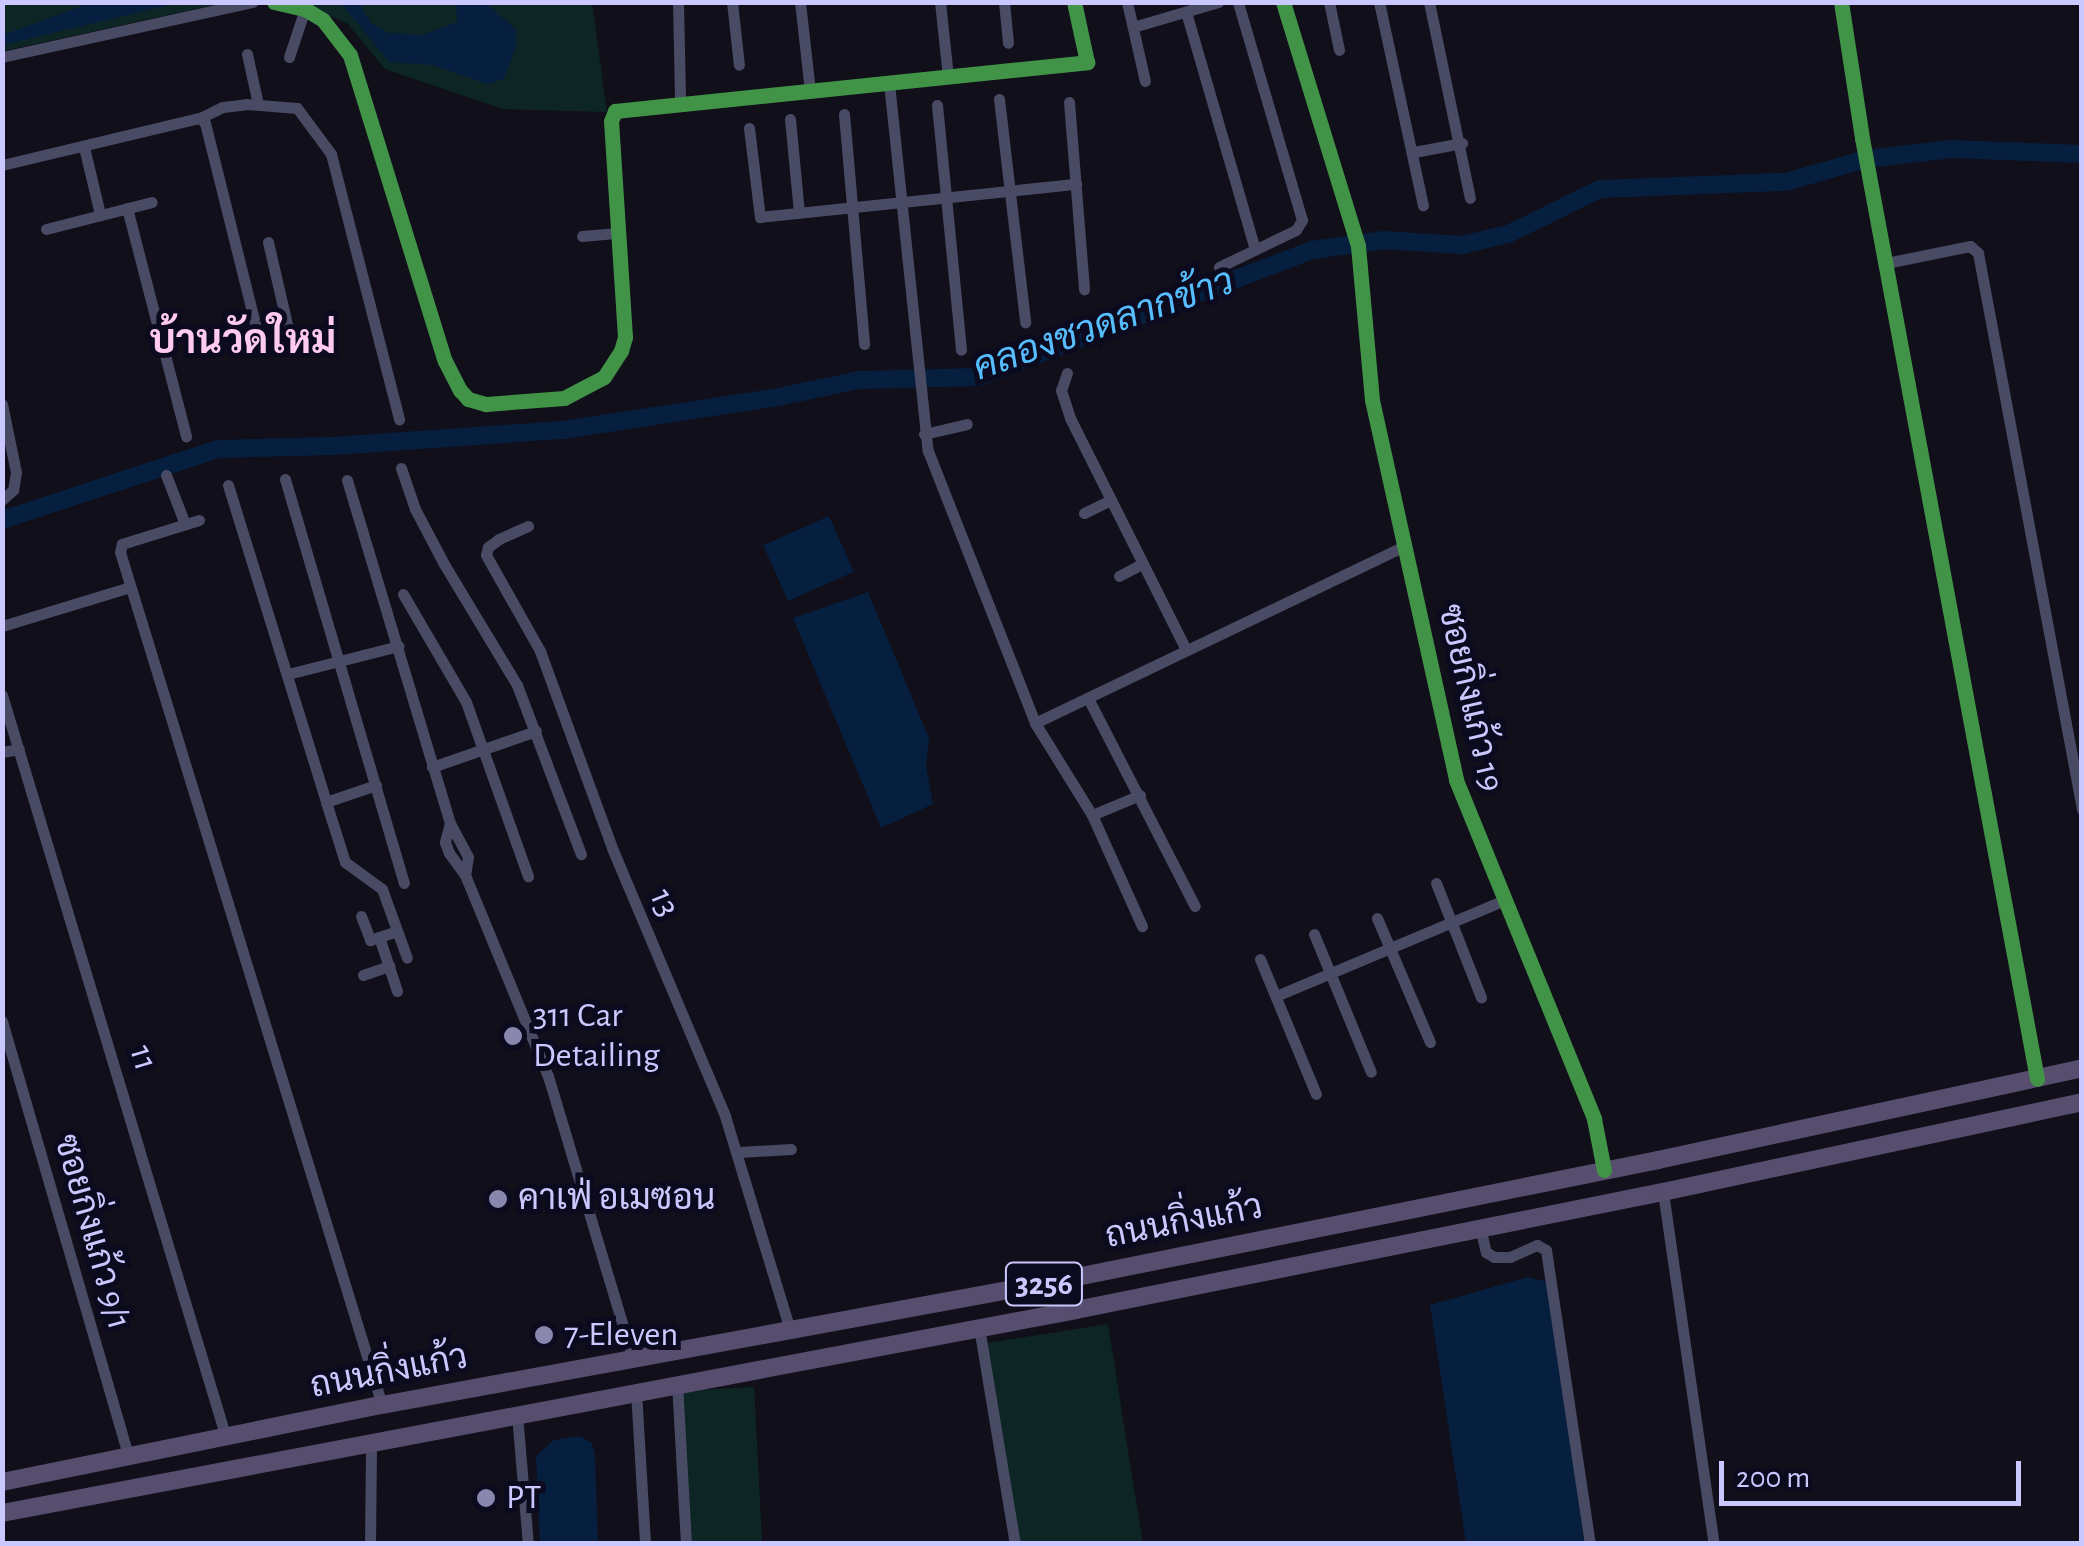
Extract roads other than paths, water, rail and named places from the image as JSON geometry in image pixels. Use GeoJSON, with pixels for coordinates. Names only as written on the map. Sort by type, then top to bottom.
{"type":"FeatureCollection","features":[{"type":"Feature","properties":{"kind":"main road","name":"ถนนกิ่งแก้ว"},"geometry":{"type":"LineString","coordinates":[[2,1482],[1604,1170],[2082,1068]]}},
{"type":"Feature","properties":{"kind":"main road","name":"ถนนกิ่งแก้ว"},"geometry":{"type":"LineString","coordinates":[[2,1513],[1663,1192],[2082,1102]]}},
{"type":"Feature","properties":{"kind":"main road"},"geometry":{"type":"LineString","coordinates":[[70,1469],[76,1498]]}},
{"type":"Feature","properties":{"kind":"street"},"geometry":{"type":"LineString","coordinates":[[2,57],[254,2]]}},
{"type":"Feature","properties":{"kind":"street"},"geometry":{"type":"LineString","coordinates":[[274,2],[323,20],[350,54],[453,381],[468,399],[495,404],[564,398],[604,377],[626,337],[611,121],[621,108],[1087,62],[1074,2]]}},
{"type":"Feature","properties":{"kind":"street"},"geometry":{"type":"LineString","coordinates":[[678,2],[680,101]]}},
{"type":"Feature","properties":{"kind":"street"},"geometry":{"type":"LineString","coordinates":[[732,2],[739,65]]}},
{"type":"Feature","properties":{"kind":"street"},"geometry":{"type":"LineString","coordinates":[[800,2],[810,91]]}},
{"type":"Feature","properties":{"kind":"street"},"geometry":{"type":"LineString","coordinates":[[940,2],[948,76]]}},
{"type":"Feature","properties":{"kind":"street"},"geometry":{"type":"LineString","coordinates":[[1004,2],[1008,43]]}},
{"type":"Feature","properties":{"kind":"street"},"geometry":{"type":"LineString","coordinates":[[1127,2],[1145,81]]}},
{"type":"Feature","properties":{"kind":"street"},"geometry":{"type":"LineString","coordinates":[[1133,27],[1180,9],[1218,2]]}},
{"type":"Feature","properties":{"kind":"street"},"geometry":{"type":"LineString","coordinates":[[1218,266],[1254,246],[1296,230],[1302,220],[1238,2]]}},
{"type":"Feature","properties":{"kind":"street","name":"ซอยกิ่งแก้ว 19"},"geometry":{"type":"LineString","coordinates":[[1283,2],[1363,268],[1372,400],[1456,780],[1502,901],[1594,1119],[1604,1170]]}},
{"type":"Feature","properties":{"kind":"street"},"geometry":{"type":"LineString","coordinates":[[1328,2],[1339,50]]}},
{"type":"Feature","properties":{"kind":"street"},"geometry":{"type":"LineString","coordinates":[[1379,2],[1423,206]]}},
{"type":"Feature","properties":{"kind":"street"},"geometry":{"type":"LineString","coordinates":[[1429,2],[1462,143],[1470,198]]}},
{"type":"Feature","properties":{"kind":"street"},"geometry":{"type":"LineString","coordinates":[[1842,2],[1862,138],[2037,1078]]}},
{"type":"Feature","properties":{"kind":"street"},"geometry":{"type":"LineString","coordinates":[[1180,9],[1254,246]]}},
{"type":"Feature","properties":{"kind":"street"},"geometry":{"type":"LineString","coordinates":[[290,58],[304,10]]}},
{"type":"Feature","properties":{"kind":"street"},"geometry":{"type":"LineString","coordinates":[[247,54],[258,104]]}},
{"type":"Feature","properties":{"kind":"street"},"geometry":{"type":"LineString","coordinates":[[888,83],[920,400],[932,466],[1036,723],[1092,815],[1142,926]]}},
{"type":"Feature","properties":{"kind":"street"},"geometry":{"type":"LineString","coordinates":[[999,99],[1025,322]]}},
{"type":"Feature","properties":{"kind":"street"},"geometry":{"type":"LineString","coordinates":[[1069,102],[1084,289]]}},
{"type":"Feature","properties":{"kind":"street"},"geometry":{"type":"LineString","coordinates":[[2,164],[200,118],[223,107],[258,104],[298,108],[331,154],[399,420]]}},
{"type":"Feature","properties":{"kind":"street"},"geometry":{"type":"LineString","coordinates":[[937,105],[962,350]]}},
{"type":"Feature","properties":{"kind":"street"},"geometry":{"type":"LineString","coordinates":[[844,114],[864,344]]}},
{"type":"Feature","properties":{"kind":"street"},"geometry":{"type":"LineString","coordinates":[[200,118],[259,338],[263,342],[316,331]]}},
{"type":"Feature","properties":{"kind":"street"},"geometry":{"type":"LineString","coordinates":[[790,119],[799,213]]}},
{"type":"Feature","properties":{"kind":"street"},"geometry":{"type":"LineString","coordinates":[[749,128],[760,217],[1076,184]]}},
{"type":"Feature","properties":{"kind":"street"},"geometry":{"type":"LineString","coordinates":[[1414,152],[1462,143]]}},
{"type":"Feature","properties":{"kind":"street"},"geometry":{"type":"LineString","coordinates":[[84,147],[100,214]]}},
{"type":"Feature","properties":{"kind":"street"},"geometry":{"type":"LineString","coordinates":[[46,229],[152,202]]}},
{"type":"Feature","properties":{"kind":"street"},"geometry":{"type":"LineString","coordinates":[[128,208],[186,436]]}},
{"type":"Feature","properties":{"kind":"street"},"geometry":{"type":"LineString","coordinates":[[582,236],[618,233]]}},
{"type":"Feature","properties":{"kind":"street"},"geometry":{"type":"LineString","coordinates":[[268,242],[290,337]]}},
{"type":"Feature","properties":{"kind":"street"},"geometry":{"type":"LineString","coordinates":[[1886,263],[1970,246],[1978,253],[2082,809]]}},
{"type":"Feature","properties":{"kind":"street"},"geometry":{"type":"LineString","coordinates":[[1067,373],[1062,397],[1185,648]]}},
{"type":"Feature","properties":{"kind":"street"},"geometry":{"type":"LineString","coordinates":[[2,404],[16,472],[13,490],[2,500]]}},
{"type":"Feature","properties":{"kind":"street"},"geometry":{"type":"LineString","coordinates":[[924,434],[966,424]]}},
{"type":"Feature","properties":{"kind":"street"},"geometry":{"type":"LineString","coordinates":[[402,468],[416,509],[507,664],[581,854]]}},
{"type":"Feature","properties":{"kind":"street"},"geometry":{"type":"LineString","coordinates":[[166,475],[185,524]]}},
{"type":"Feature","properties":{"kind":"street"},"geometry":{"type":"LineString","coordinates":[[286,479],[404,883]]}},
{"type":"Feature","properties":{"kind":"street"},"geometry":{"type":"LineString","coordinates":[[346,480],[450,823],[468,857],[465,875],[548,1076],[633,1359]]}},
{"type":"Feature","properties":{"kind":"street"},"geometry":{"type":"LineString","coordinates":[[228,485],[346,862],[382,889],[406,958]]}},
{"type":"Feature","properties":{"kind":"street"},"geometry":{"type":"LineString","coordinates":[[1084,513],[1111,500]]}},
{"type":"Feature","properties":{"kind":"street"},"geometry":{"type":"LineString","coordinates":[[199,520],[122,544],[120,552],[382,1405]]}},
{"type":"Feature","properties":{"kind":"street","name":"13"},"geometry":{"type":"LineString","coordinates":[[528,526],[499,539],[488,547],[486,555],[540,651],[612,848],[739,1152],[790,1330]]}},
{"type":"Feature","properties":{"kind":"street"},"geometry":{"type":"LineString","coordinates":[[1036,723],[1185,648],[1404,546]]}},
{"type":"Feature","properties":{"kind":"street"},"geometry":{"type":"LineString","coordinates":[[1119,576],[1143,563]]}},
{"type":"Feature","properties":{"kind":"street"},"geometry":{"type":"LineString","coordinates":[[2,626],[130,586]]}},
{"type":"Feature","properties":{"kind":"street"},"geometry":{"type":"LineString","coordinates":[[403,594],[466,702],[528,876]]}},
{"type":"Feature","properties":{"kind":"street"},"geometry":{"type":"LineString","coordinates":[[288,674],[399,646]]}},
{"type":"Feature","properties":{"kind":"street","name":"11"},"geometry":{"type":"LineString","coordinates":[[2,696],[226,1438]]}},
{"type":"Feature","properties":{"kind":"street"},"geometry":{"type":"LineString","coordinates":[[1091,704],[1195,906]]}},
{"type":"Feature","properties":{"kind":"street"},"geometry":{"type":"LineString","coordinates":[[432,767],[536,731]]}},
{"type":"Feature","properties":{"kind":"street"},"geometry":{"type":"LineString","coordinates":[[2,752],[19,749]]}},
{"type":"Feature","properties":{"kind":"street"},"geometry":{"type":"LineString","coordinates":[[326,802],[376,785]]}},
{"type":"Feature","properties":{"kind":"street"},"geometry":{"type":"LineString","coordinates":[[1092,815],[1140,795]]}},
{"type":"Feature","properties":{"kind":"street"},"geometry":{"type":"LineString","coordinates":[[1436,883],[1482,997]]}},
{"type":"Feature","properties":{"kind":"street"},"geometry":{"type":"LineString","coordinates":[[1276,996],[1502,901]]}},
{"type":"Feature","properties":{"kind":"street"},"geometry":{"type":"LineString","coordinates":[[362,916],[370,940],[397,931]]}},
{"type":"Feature","properties":{"kind":"street"},"geometry":{"type":"LineString","coordinates":[[1377,918],[1430,1042]]}},
{"type":"Feature","properties":{"kind":"street"},"geometry":{"type":"LineString","coordinates":[[1314,934],[1371,1072]]}},
{"type":"Feature","properties":{"kind":"street"},"geometry":{"type":"LineString","coordinates":[[379,937],[397,991]]}},
{"type":"Feature","properties":{"kind":"street"},"geometry":{"type":"LineString","coordinates":[[1260,959],[1316,1094]]}},
{"type":"Feature","properties":{"kind":"street"},"geometry":{"type":"LineString","coordinates":[[362,975],[389,966]]}},
{"type":"Feature","properties":{"kind":"street","name":"ซอยกิ่งแก้ว 9/1"},"geometry":{"type":"LineString","coordinates":[[2,1021],[129,1458]]}},
{"type":"Feature","properties":{"kind":"street"},"geometry":{"type":"LineString","coordinates":[[739,1152],[791,1149]]}},
{"type":"Feature","properties":{"kind":"street"},"geometry":{"type":"LineString","coordinates":[[1663,1192],[1714,1544]]}},
{"type":"Feature","properties":{"kind":"street"},"geometry":{"type":"LineString","coordinates":[[1480,1226],[1486,1252],[1494,1257],[1510,1257],[1538,1245],[1546,1250],[1590,1544]]}},
{"type":"Feature","properties":{"kind":"street"},"geometry":{"type":"LineString","coordinates":[[979,1327],[1015,1544]]}},
{"type":"Feature","properties":{"kind":"street"},"geometry":{"type":"LineString","coordinates":[[676,1383],[686,1544]]}},
{"type":"Feature","properties":{"kind":"street"},"geometry":{"type":"LineString","coordinates":[[636,1392],[645,1544]]}},
{"type":"Feature","properties":{"kind":"street"},"geometry":{"type":"LineString","coordinates":[[517,1414],[528,1544]]}},
{"type":"Feature","properties":{"kind":"street"},"geometry":{"type":"LineString","coordinates":[[370,1544],[371,1442]]}},
{"type":"Feature","properties":{"kind":"water"},"geometry":{"type":"Polygon","coordinates":[[[90,3],[178,3],[3,45],[3,35],[90,3]]]}},
{"type":"Feature","properties":{"kind":"water"},"geometry":{"type":"Polygon","coordinates":[[[341,3],[359,3],[371,23],[389,33],[421,35],[457,22],[456,3],[485,3],[516,29],[516,46],[504,79],[487,84],[432,65],[389,62],[341,3]]]}},
{"type":"Feature","properties":{"kind":"water"},"geometry":{"type":"Polygon","coordinates":[[[829,516],[854,572],[788,601],[763,545],[829,516]]]}},
{"type":"Feature","properties":{"kind":"water"},"geometry":{"type":"Polygon","coordinates":[[[868,592],[929,738],[926,766],[933,804],[881,828],[793,618],[868,592]]]}},
{"type":"Feature","properties":{"kind":"water"},"geometry":{"type":"Polygon","coordinates":[[[1528,1277],[1548,1282],[1554,1306],[1584,1543],[1466,1543],[1430,1305],[1528,1277]]]}},
{"type":"Feature","properties":{"kind":"water"},"geometry":{"type":"Polygon","coordinates":[[[580,1436],[592,1443],[595,1455],[598,1543],[540,1543],[536,1456],[554,1440],[580,1436]]]}},
{"type":"Feature","properties":{"kind":"waterway","name":"คลองชวดลากข้าว"},"geometry":{"type":"LineString","coordinates":[[2,520],[218,449],[333,446],[563,430],[773,398],[859,380],[978,377],[1313,250],[1384,240],[1462,245],[1508,234],[1600,189],[1786,182],[1866,159],[1952,149],[2082,154]]}},
{"type":"Feature","properties":{"kind":"place","name":"311 Car Detailing"},"geometry":{"type":"Point","coordinates":[513,1036]}},
{"type":"Feature","properties":{"kind":"place","name":"คาเฟ่ อเมซอน"},"geometry":{"type":"Point","coordinates":[498,1199]}},
{"type":"Feature","properties":{"kind":"place","name":"7-Eleven"},"geometry":{"type":"Point","coordinates":[544,1335]}},
{"type":"Feature","properties":{"kind":"place","name":"PT"},"geometry":{"type":"Point","coordinates":[486,1498]}},
{"type":"Feature","properties":{"kind":"district","name":"บ้านวัดใหม่"},"geometry":{"type":"Point","coordinates":[243,341]}}]}
